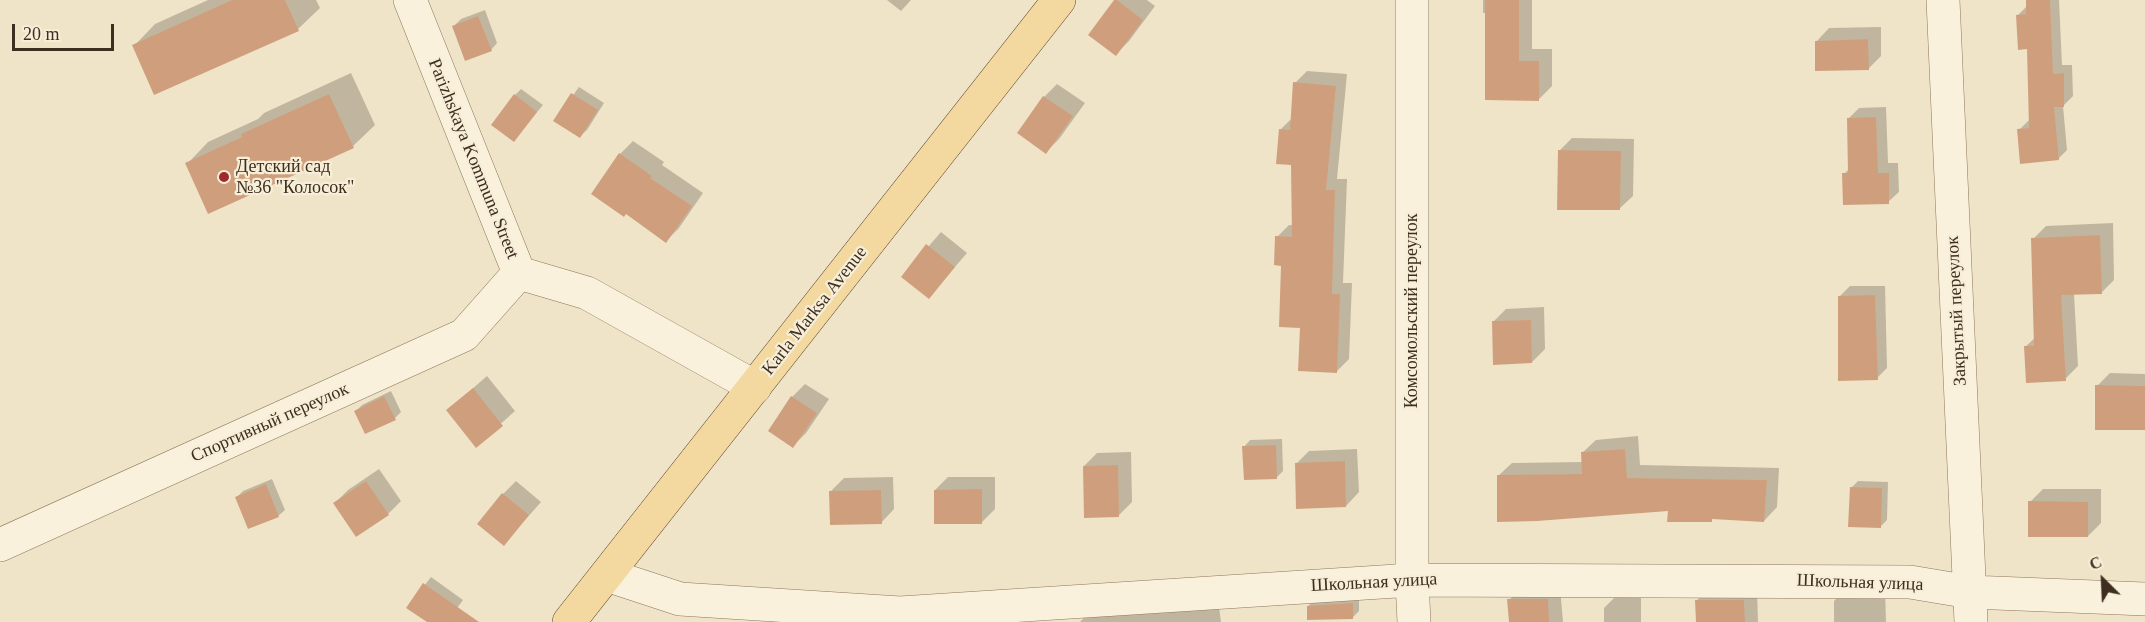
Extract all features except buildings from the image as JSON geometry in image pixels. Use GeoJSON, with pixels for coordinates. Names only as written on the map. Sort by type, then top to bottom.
{"type":"FeatureCollection","features":[{"type":"Feature","properties":{"kind":"main road","name":"Karla Marksa Avenue"},"geometry":{"type":"LineString","coordinates":[[569,622],[1059,0]]}},
{"type":"Feature","properties":{"kind":"street","name":"Parizhskaya Kommuna Street"},"geometry":{"type":"LineString","coordinates":[[410,0],[519,273],[587,292],[755,387]]}},
{"type":"Feature","properties":{"kind":"street","name":"Комсомольский переулок"},"geometry":{"type":"LineString","coordinates":[[1412,0],[1412,580],[1414,622]]}},
{"type":"Feature","properties":{"kind":"street","name":"Закрытый переулок"},"geometry":{"type":"LineString","coordinates":[[1944,0],[1970,607]]}},
{"type":"Feature","properties":{"kind":"street","name":"Спортивный переулок"},"geometry":{"type":"LineString","coordinates":[[0,545],[464,335],[519,273]]}},
{"type":"Feature","properties":{"kind":"street","name":"Школьная улица"},"geometry":{"type":"LineString","coordinates":[[607,575],[680,599],[900,618],[1412,580],[1910,582],[1970,607],[2145,599]]}},
{"type":"Feature","properties":{"kind":"place","name":"Детский сад №36 \"Колосок\""},"geometry":{"type":"Point","coordinates":[224,177]}}]}
